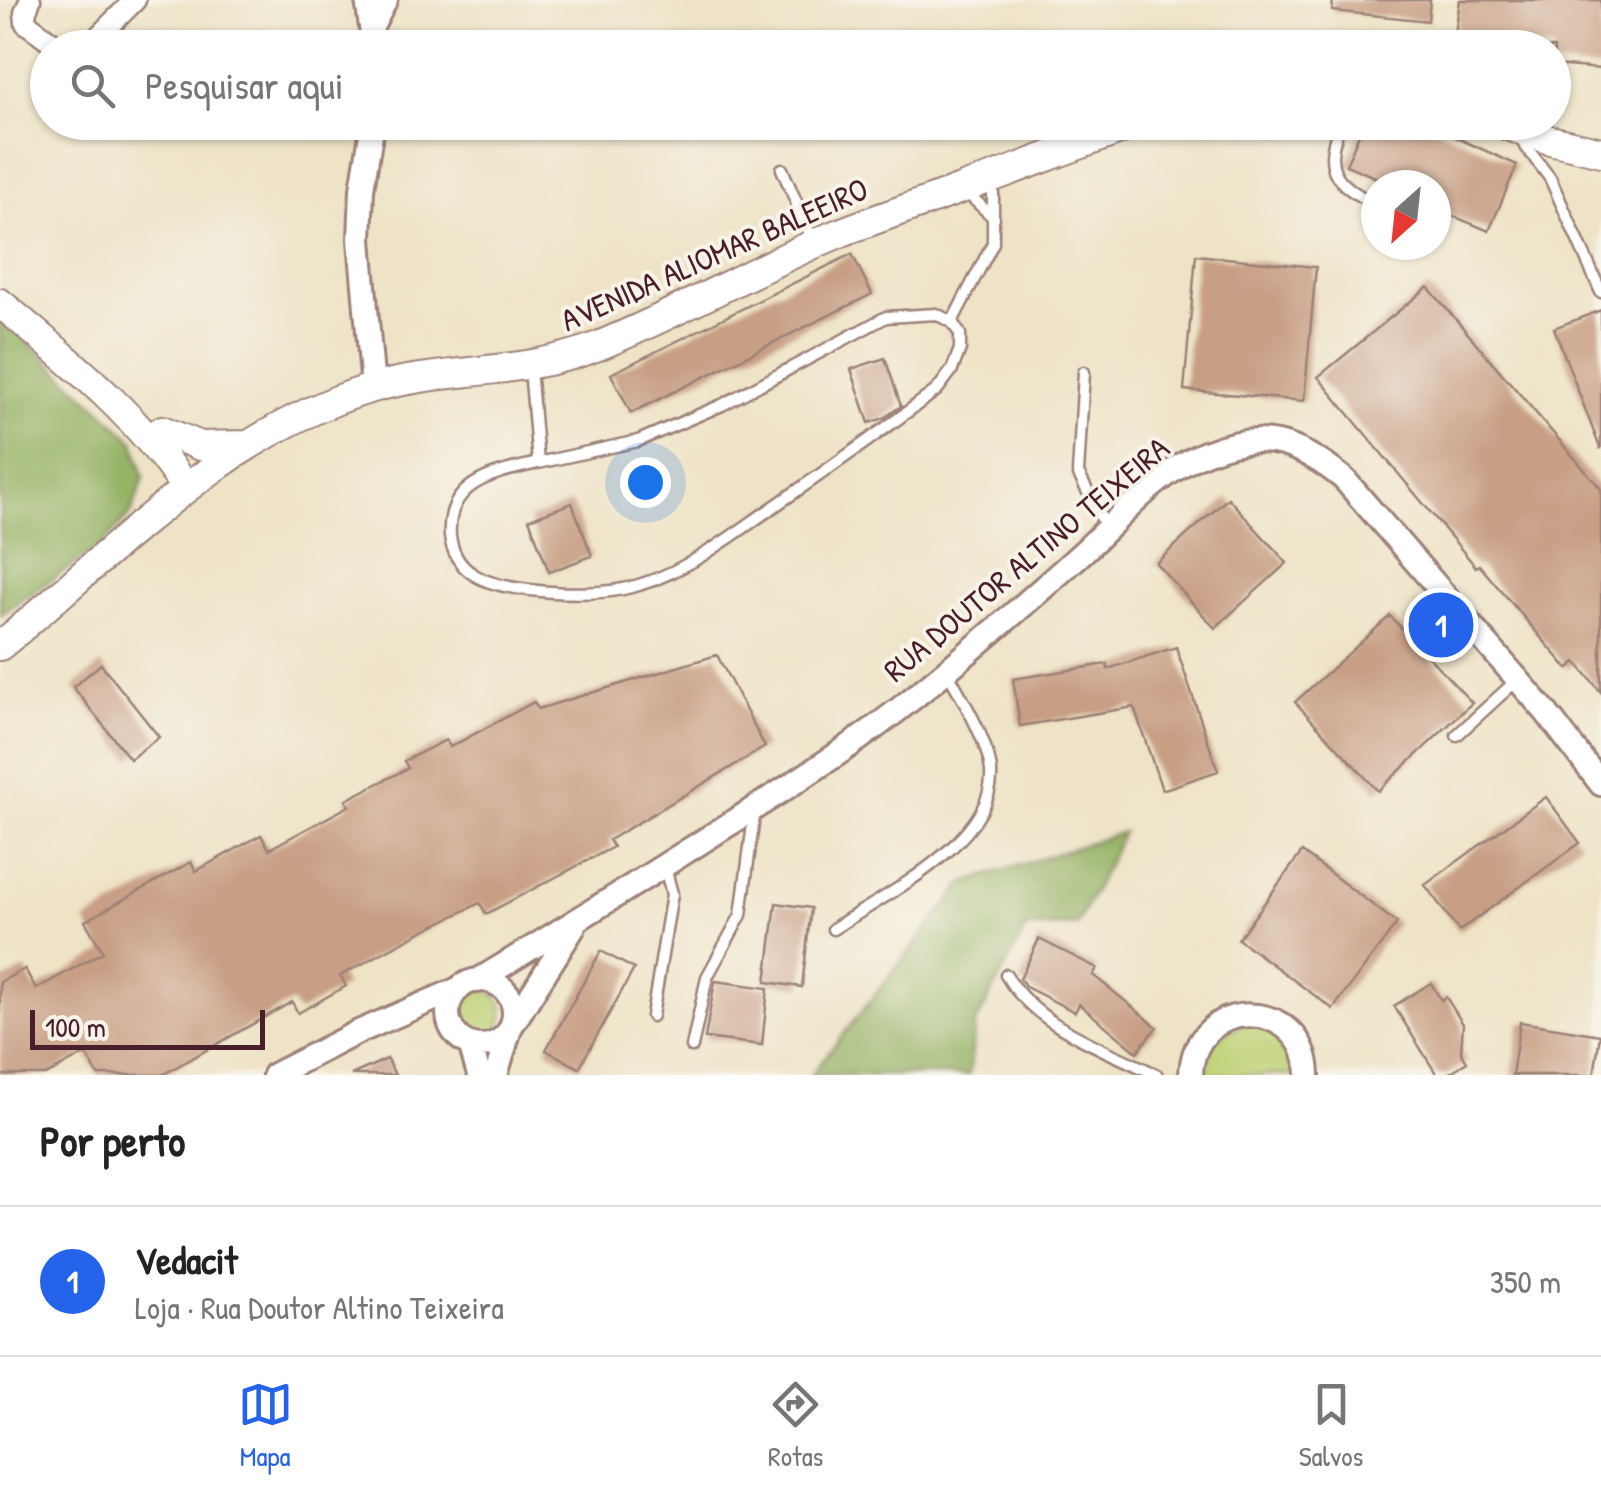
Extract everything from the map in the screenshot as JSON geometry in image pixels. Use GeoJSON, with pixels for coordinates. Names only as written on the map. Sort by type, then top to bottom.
{"type":"FeatureCollection","features":[{"type":"Feature","properties":{"kind":"main road","name":"AVENIDA ALIOMAR BALEEIRO"},"geometry":{"type":"LineString","coordinates":[[0,646],[194,483],[251,444],[319,407],[373,388],[433,376],[530,367],[597,346],[814,245],[1091,140]]}},
{"type":"Feature","properties":{"kind":"main road"},"geometry":{"type":"LineString","coordinates":[[1570,140],[1601,152]]}},
{"type":"Feature","properties":{"kind":"main road"},"geometry":{"type":"LineString","coordinates":[[0,304],[156,437],[194,483]]}},
{"type":"Feature","properties":{"kind":"main road"},"geometry":{"type":"LineString","coordinates":[[156,437],[200,446],[251,444]]}},
{"type":"Feature","properties":{"kind":"main road"},"geometry":{"type":"LineString","coordinates":[[142,526],[156,476],[156,437]]}},
{"type":"Feature","properties":{"kind":"street"},"geometry":{"type":"LineString","coordinates":[[30,0],[25,12],[33,30]]}},
{"type":"Feature","properties":{"kind":"street"},"geometry":{"type":"LineString","coordinates":[[105,30],[136,0]]}},
{"type":"Feature","properties":{"kind":"street"},"geometry":{"type":"LineString","coordinates":[[366,0],[372,30]]}},
{"type":"Feature","properties":{"kind":"street"},"geometry":{"type":"LineString","coordinates":[[376,30],[387,0]]}},
{"type":"Feature","properties":{"kind":"street"},"geometry":{"type":"LineString","coordinates":[[370,140],[362,190],[360,240],[373,388]]}},
{"type":"Feature","properties":{"kind":"street","name":"RUA DOUTOR ALTINO TEIXEIRA"},"geometry":{"type":"LineString","coordinates":[[274,1075],[356,1033],[468,985],[755,808],[894,713],[1004,624],[1168,475],[1201,454],[1231,444],[1260,439],[1290,444],[1320,459],[1344,479],[1518,679],[1601,784]]}},
{"type":"Feature","properties":{"kind":"street","name":"RUA DOUTOR ALTINO TEIXEIRA"},"geometry":{"type":"LineString","coordinates":[[496,1075],[511,1028],[579,920]]}},
{"type":"Feature","properties":{"kind":"street"},"geometry":{"type":"LineString","coordinates":[[402,1014],[429,1019],[462,1037],[492,1045],[511,1028],[513,1003],[499,986],[468,985],[450,1004],[448,1013],[462,1037],[479,1075]]}},
{"type":"Feature","properties":{"kind":"street"},"geometry":{"type":"LineString","coordinates":[[1191,1075],[1198,1042],[1212,1027],[1230,1017],[1250,1014],[1270,1018],[1288,1028],[1301,1043],[1308,1075]]}},
{"type":"Feature","properties":{"kind":"lane"},"geometry":{"type":"LineString","coordinates":[[1335,140],[1330,167],[1361,196]]}},
{"type":"Feature","properties":{"kind":"lane"},"geometry":{"type":"LineString","coordinates":[[1517,140],[1550,178],[1601,292]]}},
{"type":"Feature","properties":{"kind":"lane"},"geometry":{"type":"LineString","coordinates":[[782,168],[814,245]]}},
{"type":"Feature","properties":{"kind":"lane"},"geometry":{"type":"LineString","coordinates":[[952,322],[994,243],[993,175]]}},
{"type":"Feature","properties":{"kind":"lane"},"geometry":{"type":"LineString","coordinates":[[962,189],[994,219]]}},
{"type":"Feature","properties":{"kind":"lane"},"geometry":{"type":"LineString","coordinates":[[936,314],[952,322],[960,334],[960,349],[952,370],[937,390],[721,544],[667,576],[621,589],[564,591],[524,590],[471,574],[457,559],[451,544],[449,521],[455,501],[468,488],[497,472],[538,463],[655,434],[722,405],[886,318],[936,314]]}},
{"type":"Feature","properties":{"kind":"lane"},"geometry":{"type":"LineString","coordinates":[[530,367],[538,463]]}},
{"type":"Feature","properties":{"kind":"lane"},"geometry":{"type":"LineString","coordinates":[[1084,372],[1078,473],[1108,530]]}},
{"type":"Feature","properties":{"kind":"lane"},"geometry":{"type":"LineString","coordinates":[[833,929],[950,851],[982,811],[990,791],[987,754],[946,670]]}},
{"type":"Feature","properties":{"kind":"lane"},"geometry":{"type":"LineString","coordinates":[[1457,734],[1518,679]]}},
{"type":"Feature","properties":{"kind":"lane"},"geometry":{"type":"LineString","coordinates":[[692,1048],[707,976],[741,915],[755,808]]}},
{"type":"Feature","properties":{"kind":"lane"},"geometry":{"type":"LineString","coordinates":[[652,1016],[672,894],[665,866]]}},
{"type":"Feature","properties":{"kind":"lane"},"geometry":{"type":"LineString","coordinates":[[1006,974],[1027,1002],[1047,1018],[1157,1075]]}},
{"type":"Feature","properties":{"kind":"green space"},"geometry":{"type":"Polygon","coordinates":[[[0,317],[134,441],[144,478],[131,513],[102,545],[0,615],[0,317]]]}},
{"type":"Feature","properties":{"kind":"green space"},"geometry":{"type":"Polygon","coordinates":[[[1123,832],[1077,925],[1026,928],[975,1025],[969,1075],[811,1075],[964,883],[1123,832]]]}},
{"type":"Feature","properties":{"kind":"green space"},"geometry":{"type":"Polygon","coordinates":[[[480,990],[496,997],[503,1013],[496,1029],[480,1036],[464,1029],[457,1013],[464,997],[480,990]]]}},
{"type":"Feature","properties":{"kind":"green space"},"geometry":{"type":"Polygon","coordinates":[[[1249,1023],[1284,1040],[1299,1075],[1200,1075],[1214,1040],[1249,1023]]]}},
{"type":"Feature","properties":{"kind":"building"},"geometry":{"type":"Polygon","coordinates":[[[1333,0],[1430,0],[1428,21],[1332,11],[1333,0]]]}},
{"type":"Feature","properties":{"kind":"building"},"geometry":{"type":"Polygon","coordinates":[[[1460,0],[1601,0],[1601,69],[1571,66],[1571,30],[1456,30],[1460,0]]]}},
{"type":"Feature","properties":{"kind":"building"},"geometry":{"type":"Polygon","coordinates":[[[1356,140],[1462,140],[1517,165],[1489,231],[1451,215],[1451,170],[1361,171],[1346,165],[1356,140]]]}},
{"type":"Feature","properties":{"kind":"building"},"geometry":{"type":"Polygon","coordinates":[[[852,254],[872,294],[631,413],[611,374],[852,254]]]}},
{"type":"Feature","properties":{"kind":"building"},"geometry":{"type":"Polygon","coordinates":[[[1196,255],[1316,267],[1304,401],[1184,390],[1196,255]]]}},
{"type":"Feature","properties":{"kind":"building"},"geometry":{"type":"Polygon","coordinates":[[[1428,287],[1601,489],[1601,692],[1576,662],[1568,669],[1479,565],[1476,567],[1318,377],[1428,287]]]}},
{"type":"Feature","properties":{"kind":"building"},"geometry":{"type":"Polygon","coordinates":[[[1601,310],[1601,447],[1600,448],[1554,328],[1601,310]]]}},
{"type":"Feature","properties":{"kind":"building"},"geometry":{"type":"Polygon","coordinates":[[[885,358],[901,406],[869,423],[851,369],[885,358]]]}},
{"type":"Feature","properties":{"kind":"building"},"geometry":{"type":"Polygon","coordinates":[[[1228,498],[1287,563],[1215,628],[1156,563],[1228,498]]]}},
{"type":"Feature","properties":{"kind":"building"},"geometry":{"type":"Polygon","coordinates":[[[572,503],[592,556],[549,572],[529,519],[572,503]]]}},
{"type":"Feature","properties":{"kind":"building"},"geometry":{"type":"Polygon","coordinates":[[[1390,616],[1472,703],[1378,791],[1295,702],[1390,616]]]}},
{"type":"Feature","properties":{"kind":"building"},"geometry":{"type":"Polygon","coordinates":[[[1176,647],[1218,771],[1162,790],[1134,707],[1020,726],[1013,679],[1107,664],[1108,669],[1176,647]]]}},
{"type":"Feature","properties":{"kind":"building"},"geometry":{"type":"Polygon","coordinates":[[[717,655],[765,747],[609,840],[613,847],[486,914],[480,903],[417,934],[340,976],[346,986],[298,1013],[292,1002],[162,1075],[98,1075],[86,1054],[46,1075],[0,1075],[0,982],[25,969],[36,989],[103,952],[85,921],[191,862],[196,871],[261,835],[269,849],[349,806],[346,800],[408,768],[404,761],[446,740],[450,747],[534,702],[538,709],[717,655]]]}},
{"type":"Feature","properties":{"kind":"building"},"geometry":{"type":"Polygon","coordinates":[[[101,664],[159,737],[130,759],[73,687],[101,664]]]}},
{"type":"Feature","properties":{"kind":"building"},"geometry":{"type":"Polygon","coordinates":[[[1546,797],[1580,843],[1459,931],[1425,885],[1546,797]]]}},
{"type":"Feature","properties":{"kind":"building"},"geometry":{"type":"Polygon","coordinates":[[[1302,852],[1397,923],[1333,1009],[1238,939],[1302,852]]]}},
{"type":"Feature","properties":{"kind":"building"},"geometry":{"type":"Polygon","coordinates":[[[776,903],[811,908],[802,987],[766,982],[776,903]]]}},
{"type":"Feature","properties":{"kind":"building"},"geometry":{"type":"Polygon","coordinates":[[[1039,939],[1097,968],[1093,975],[1157,1027],[1137,1052],[1079,1004],[1075,1012],[1026,987],[1020,979],[1039,939]]]}},
{"type":"Feature","properties":{"kind":"building"},"geometry":{"type":"Polygon","coordinates":[[[601,951],[634,969],[579,1068],[546,1050],[601,951]]]}},
{"type":"Feature","properties":{"kind":"building"},"geometry":{"type":"Polygon","coordinates":[[[715,981],[768,988],[762,1045],[705,1038],[715,981]]]}},
{"type":"Feature","properties":{"kind":"building"},"geometry":{"type":"Polygon","coordinates":[[[1431,983],[1441,1000],[1446,997],[1463,1024],[1461,1052],[1467,1062],[1446,1075],[1437,1075],[1394,1006],[1431,983]]]}},
{"type":"Feature","properties":{"kind":"building"},"geometry":{"type":"Polygon","coordinates":[[[1520,1022],[1600,1035],[1594,1075],[1512,1075],[1520,1022]]]}},
{"type":"Feature","properties":{"kind":"building"},"geometry":{"type":"Polygon","coordinates":[[[387,1059],[395,1075],[351,1075],[387,1059]]]}},
{"type":"Feature","properties":{"kind":"place","name":"Vedacit"},"geometry":{"type":"Point","coordinates":[1441,625]}}]}
